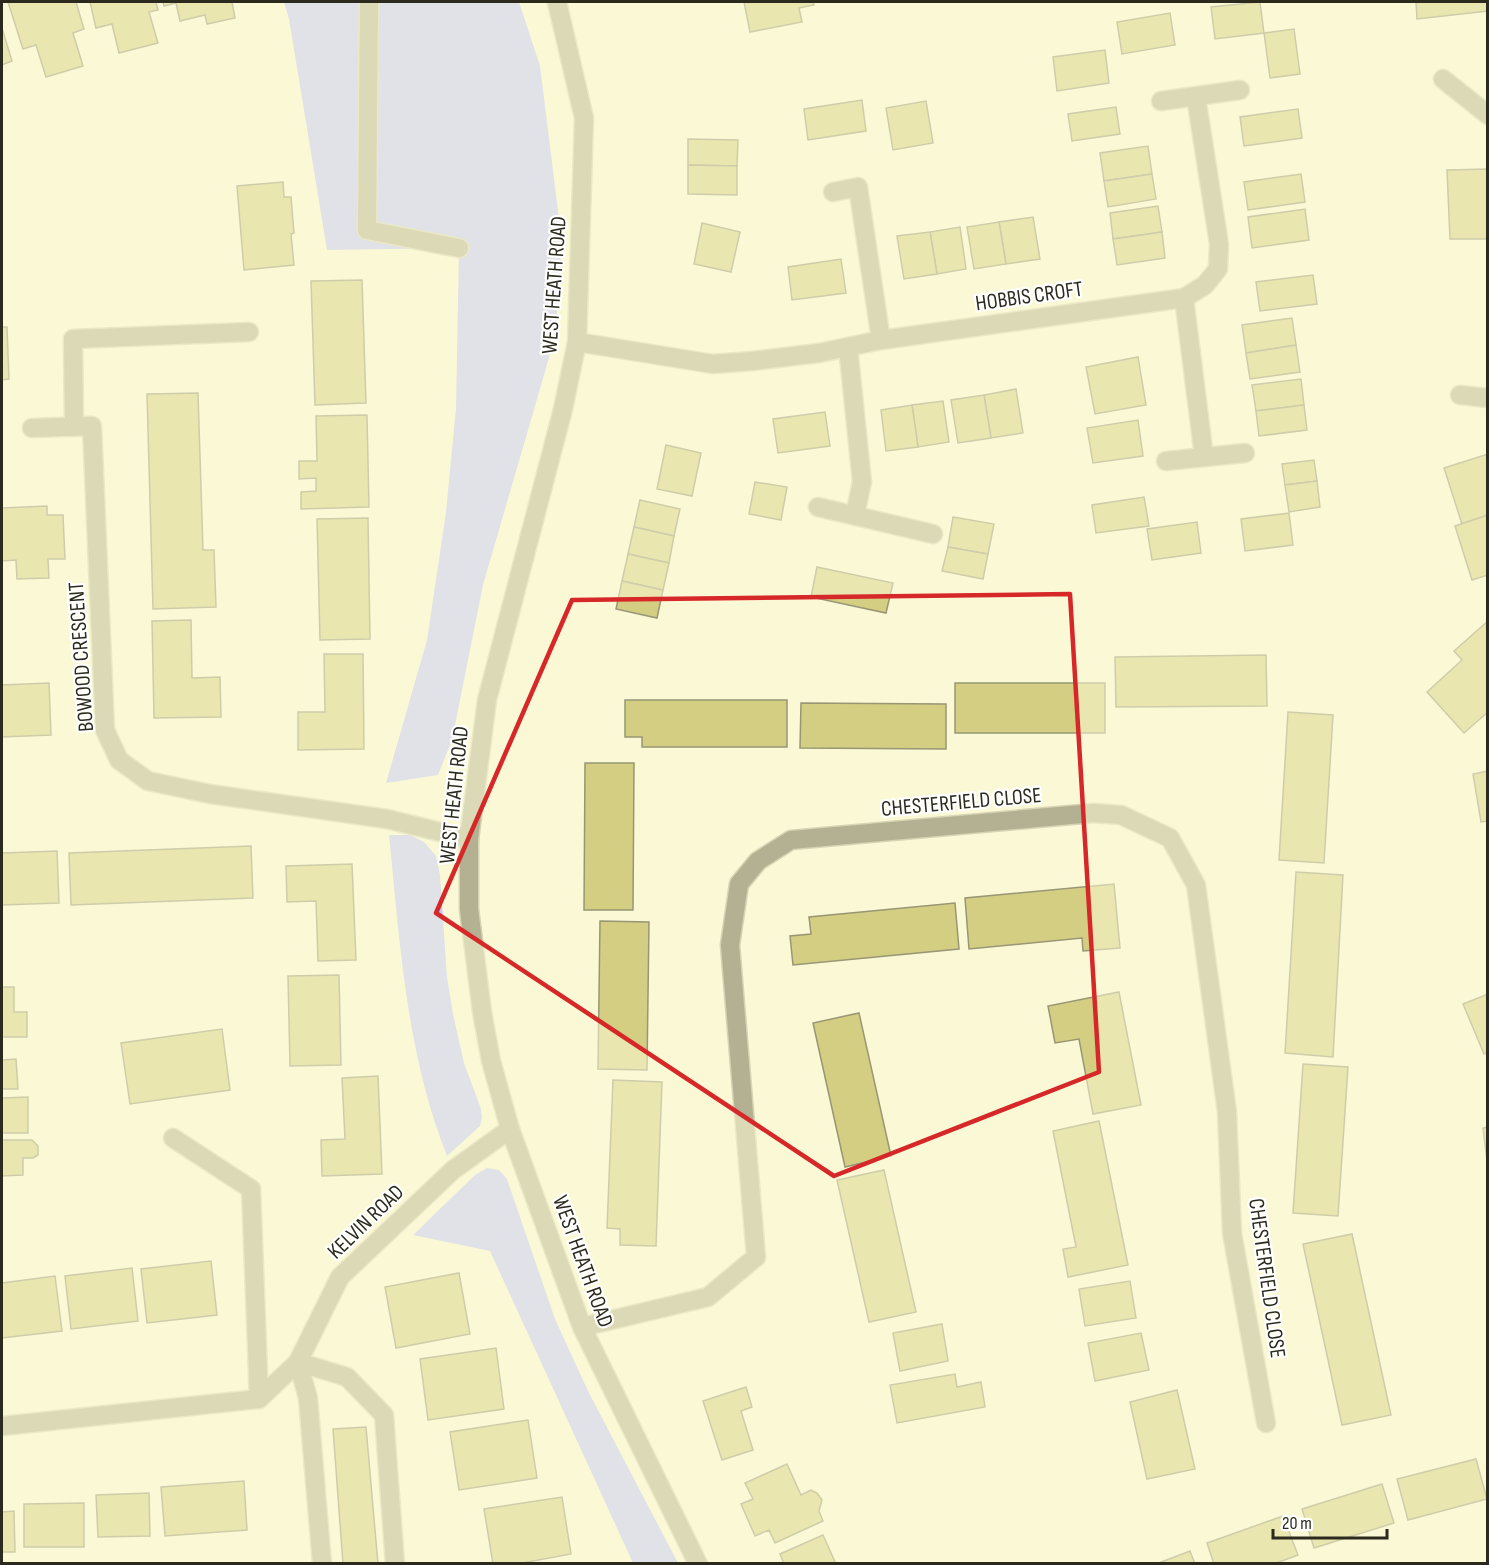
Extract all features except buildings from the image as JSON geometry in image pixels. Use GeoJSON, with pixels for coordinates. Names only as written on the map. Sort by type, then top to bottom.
{"type":"FeatureCollection","features":[{"type":"Feature","properties":{"kind":"street"},"geometry":{"type":"LineString","coordinates":[[369,2],[367,230],[459,248]]}},
{"type":"Feature","properties":{"kind":"street","name":"WEST HEATH ROAD"},"geometry":{"type":"LineString","coordinates":[[557,2],[584,118],[577,342],[563,409],[487,700],[469,839],[470,909],[482,1012],[491,1061],[510,1129],[582,1328],[698,1563]]}},
{"type":"Feature","properties":{"kind":"street"},"geometry":{"type":"LineString","coordinates":[[1443,79],[1488,115]]}},
{"type":"Feature","properties":{"kind":"street"},"geometry":{"type":"LineString","coordinates":[[1161,101],[1240,90]]}},
{"type":"Feature","properties":{"kind":"street","name":"HOBBIS CROFT"},"geometry":{"type":"LineString","coordinates":[[577,342],[713,364],[782,358],[881,340],[1184,298],[1205,285],[1218,269],[1219,244],[1196,97]]}},
{"type":"Feature","properties":{"kind":"street"},"geometry":{"type":"LineString","coordinates":[[833,192],[858,187],[881,340]]}},
{"type":"Feature","properties":{"kind":"street"},"geometry":{"type":"LineString","coordinates":[[1184,298],[1204,457]]}},
{"type":"Feature","properties":{"kind":"street"},"geometry":{"type":"LineString","coordinates":[[32,428],[74,427],[73,339],[249,332]]}},
{"type":"Feature","properties":{"kind":"street"},"geometry":{"type":"LineString","coordinates":[[848,347],[862,482],[855,515]]}},
{"type":"Feature","properties":{"kind":"street"},"geometry":{"type":"LineString","coordinates":[[1460,394],[1488,398]]}},
{"type":"Feature","properties":{"kind":"street","name":"BOWOOD CRESCENT"},"geometry":{"type":"LineString","coordinates":[[74,427],[92,426],[105,730],[119,760],[148,781],[210,794],[387,819],[469,839]]}},
{"type":"Feature","properties":{"kind":"street"},"geometry":{"type":"LineString","coordinates":[[1167,461],[1245,453]]}},
{"type":"Feature","properties":{"kind":"street"},"geometry":{"type":"LineString","coordinates":[[818,507],[933,534]]}},
{"type":"Feature","properties":{"kind":"street","name":"CHESTERFIELD CLOSE"},"geometry":{"type":"LineString","coordinates":[[582,1328],[708,1297],[756,1257],[730,945],[739,884],[758,861],[791,840],[1093,813],[1121,815],[1170,838],[1196,885],[1227,1113],[1232,1233],[1266,1424]]}},
{"type":"Feature","properties":{"kind":"street","name":"KELVIN ROAD"},"geometry":{"type":"LineString","coordinates":[[259,1399],[298,1362],[340,1277],[453,1170],[510,1129]]}},
{"type":"Feature","properties":{"kind":"street"},"geometry":{"type":"LineString","coordinates":[[2,1426],[259,1399],[251,1190],[173,1138]]}},
{"type":"Feature","properties":{"kind":"street"},"geometry":{"type":"LineString","coordinates":[[298,1362],[308,1398],[321,1563]]}},
{"type":"Feature","properties":{"kind":"street"},"geometry":{"type":"LineString","coordinates":[[298,1362],[347,1377],[384,1415],[395,1563]]}},
{"type":"Feature","properties":{"kind":"highlighted area"},"geometry":{"type":"Polygon","coordinates":[[[1070,594],[1099,1072],[834,1176],[436,913],[572,600],[1070,594]]]}},
{"type":"Feature","properties":{"kind":"shaded area"},"geometry":{"type":"Polygon","coordinates":[[[284,2],[519,2],[540,66],[562,243],[555,337],[483,585],[452,740],[438,775],[386,783],[427,640],[446,512],[456,408],[459,248],[327,250],[289,19],[284,2]]]}},
{"type":"Feature","properties":{"kind":"shaded area"},"geometry":{"type":"Polygon","coordinates":[[[389,835],[410,835],[424,842],[436,856],[440,875],[447,977],[453,1014],[464,1063],[481,1109],[482,1118],[480,1126],[447,1156],[422,1078],[414,1038],[401,957],[389,835]]]}},
{"type":"Feature","properties":{"kind":"shaded area"},"geometry":{"type":"Polygon","coordinates":[[[487,1168],[499,1170],[507,1179],[555,1319],[588,1391],[678,1563],[633,1563],[490,1251],[413,1235],[475,1175],[487,1168]]]}}]}
